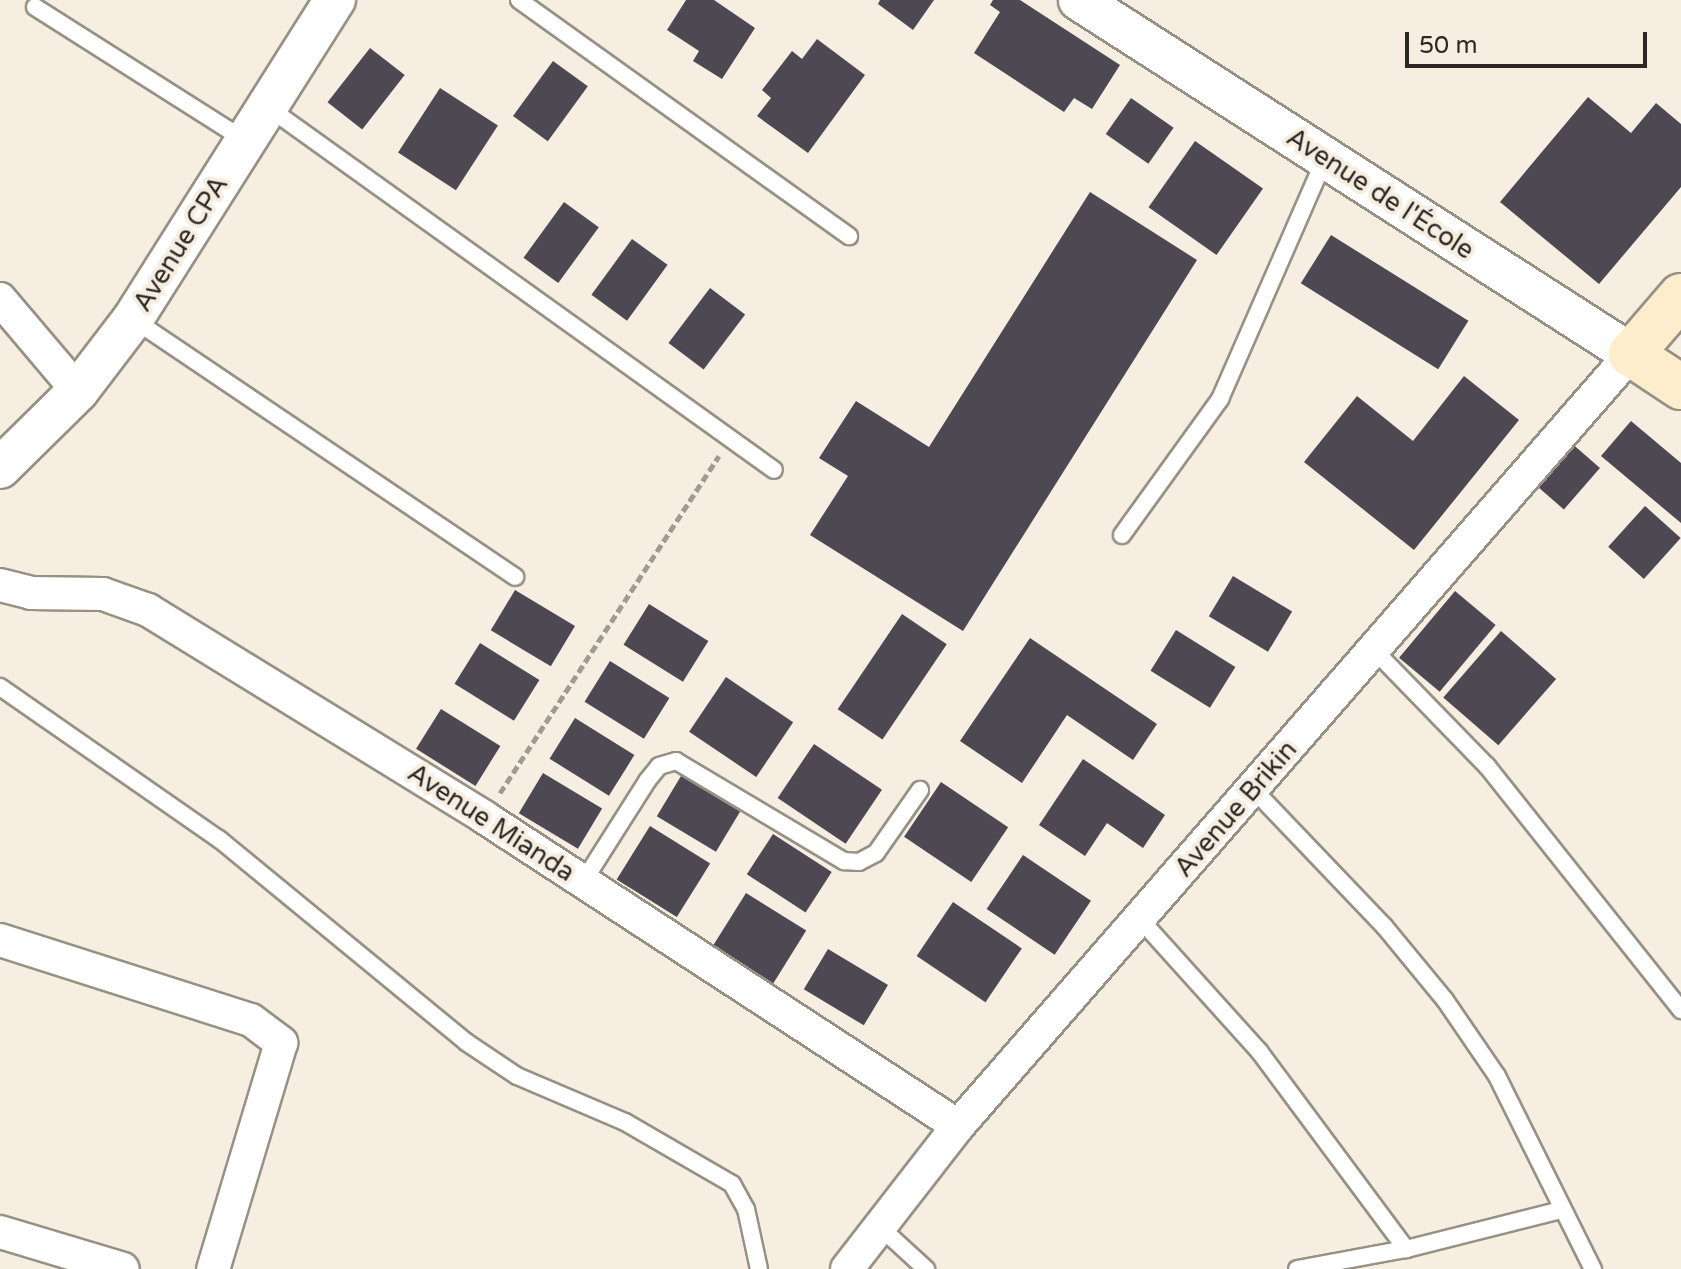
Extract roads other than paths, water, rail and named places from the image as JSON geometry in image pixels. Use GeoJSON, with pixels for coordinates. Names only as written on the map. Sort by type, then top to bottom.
{"type":"FeatureCollection","features":[{"type":"Feature","properties":{"kind":"main road"},"geometry":{"type":"LineString","coordinates":[[1631,354],[1681,296]]}},
{"type":"Feature","properties":{"kind":"main road","name":"Avenue de l'École"},"geometry":{"type":"LineString","coordinates":[[1631,354],[1681,387]]}},
{"type":"Feature","properties":{"kind":"street","name":"Avenue CPA"},"geometry":{"type":"LineString","coordinates":[[0,468],[78,391],[133,319],[335,0]]}},
{"type":"Feature","properties":{"kind":"street","name":"Avenue de l'École"},"geometry":{"type":"LineString","coordinates":[[1079,0],[1631,354]]}},
{"type":"Feature","properties":{"kind":"street"},"geometry":{"type":"LineString","coordinates":[[0,299],[78,391]]}},
{"type":"Feature","properties":{"kind":"street","name":"Avenue Brikin"},"geometry":{"type":"LineString","coordinates":[[847,1269],[958,1126],[1631,354]]}},
{"type":"Feature","properties":{"kind":"street","name":"Avenue Mianda"},"geometry":{"type":"LineString","coordinates":[[0,585],[31,593],[123,598],[484,817],[958,1126]]}},
{"type":"Feature","properties":{"kind":"street"},"geometry":{"type":"LineString","coordinates":[[0,940],[251,1020],[281,1043],[213,1269]]}},
{"type":"Feature","properties":{"kind":"street"},"geometry":{"type":"LineString","coordinates":[[0,1232],[123,1269]]}},
{"type":"Feature","properties":{"kind":"lane"},"geometry":{"type":"LineString","coordinates":[[519,0],[849,236]]}},
{"type":"Feature","properties":{"kind":"lane"},"geometry":{"type":"LineString","coordinates":[[35,7],[246,141]]}},
{"type":"Feature","properties":{"kind":"lane"},"geometry":{"type":"LineString","coordinates":[[267,107],[774,470]]}},
{"type":"Feature","properties":{"kind":"lane"},"geometry":{"type":"LineString","coordinates":[[1122,535],[1220,399],[1325,159]]}},
{"type":"Feature","properties":{"kind":"lane"},"geometry":{"type":"LineString","coordinates":[[133,319],[515,577]]}},
{"type":"Feature","properties":{"kind":"lane"},"geometry":{"type":"LineString","coordinates":[[1374,650],[1487,766],[1681,1010]]}},
{"type":"Feature","properties":{"kind":"lane"},"geometry":{"type":"LineString","coordinates":[[0,687],[219,839],[466,1042],[517,1076],[625,1122],[732,1184],[746,1209],[759,1269]]}},
{"type":"Feature","properties":{"kind":"lane"},"geometry":{"type":"LineString","coordinates":[[583,882],[647,781],[659,766],[676,761],[844,861],[859,862],[876,853],[920,790]]}},
{"type":"Feature","properties":{"kind":"lane"},"geometry":{"type":"LineString","coordinates":[[1254,790],[1384,926],[1445,1000],[1497,1076],[1593,1269]]}},
{"type":"Feature","properties":{"kind":"lane"},"geometry":{"type":"LineString","coordinates":[[1140,919],[1259,1051],[1406,1249]]}},
{"type":"Feature","properties":{"kind":"lane"},"geometry":{"type":"LineString","coordinates":[[1297,1269],[1406,1249],[1561,1210]]}},
{"type":"Feature","properties":{"kind":"lane"},"geometry":{"type":"LineString","coordinates":[[879,1226],[926,1269]]}}]}
